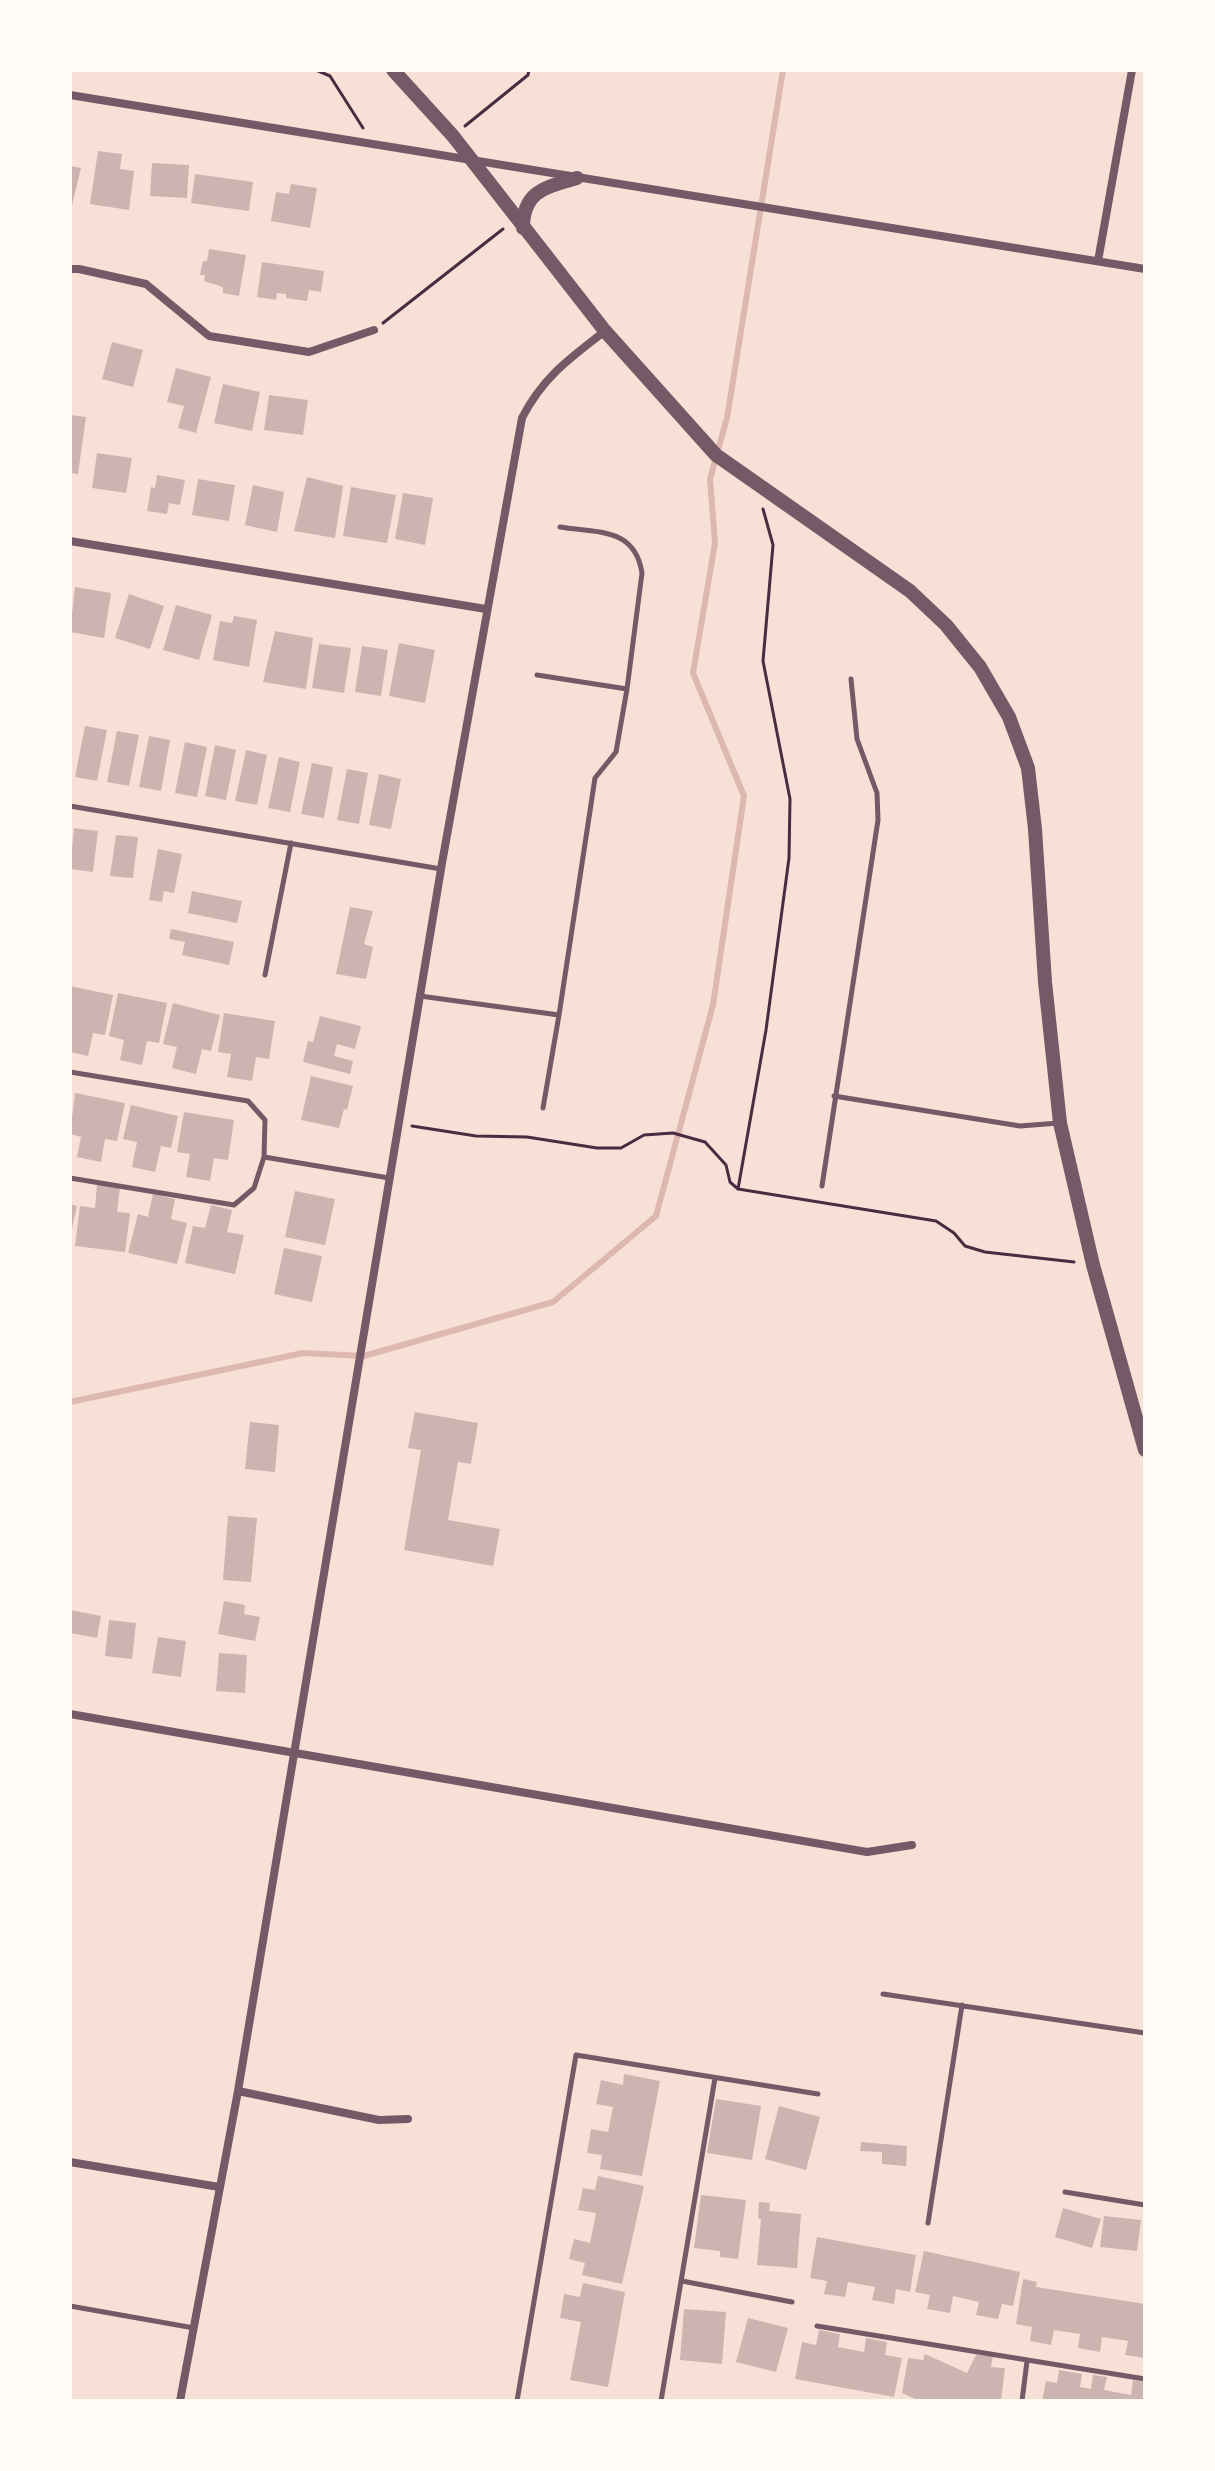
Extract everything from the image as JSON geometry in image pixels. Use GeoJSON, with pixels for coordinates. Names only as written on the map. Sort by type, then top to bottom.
{"type":"FeatureCollection","features":[{"type":"Feature","properties":{"kind":"street"},"geometry":{"type":"LineString","coordinates":[[393,70],[453,136],[605,331],[716,455],[910,591],[946,625],[980,667],[1009,717],[1028,768],[1060,1123],[1093,1265],[1145,1450]]}},
{"type":"Feature","properties":{"kind":"street"},"geometry":{"type":"LineString","coordinates":[[1098,261],[1132,70]]}},
{"type":"Feature","properties":{"kind":"street"},"geometry":{"type":"LineString","coordinates":[[70,95],[1145,269]]}},
{"type":"Feature","properties":{"kind":"street"},"geometry":{"type":"LineString","coordinates":[[520,224],[523,211],[533,195],[551,185],[577,178]]}},
{"type":"Feature","properties":{"kind":"street"},"geometry":{"type":"LineString","coordinates":[[70,269],[146,284],[209,336],[309,352],[374,330]]}},
{"type":"Feature","properties":{"kind":"street"},"geometry":{"type":"LineString","coordinates":[[180,2401],[238,2091],[441,869],[522,418],[535,392],[552,372],[605,331]]}},
{"type":"Feature","properties":{"kind":"street"},"geometry":{"type":"LineString","coordinates":[[70,541],[486,609]]}},
{"type":"Feature","properties":{"kind":"street"},"geometry":{"type":"LineString","coordinates":[[70,1714],[867,1852],[912,1845]]}},
{"type":"Feature","properties":{"kind":"street"},"geometry":{"type":"LineString","coordinates":[[238,2091],[379,2120],[408,2119]]}},
{"type":"Feature","properties":{"kind":"street"},"geometry":{"type":"LineString","coordinates":[[70,2162],[219,2187]]}},
{"type":"Feature","properties":{"kind":"lane"},"geometry":{"type":"LineString","coordinates":[[543,1108],[595,778],[616,752],[642,573],[633,546],[620,537],[560,527]]}},
{"type":"Feature","properties":{"kind":"lane"},"geometry":{"type":"LineString","coordinates":[[537,675],[627,689]]}},
{"type":"Feature","properties":{"kind":"lane"},"geometry":{"type":"LineString","coordinates":[[822,1186],[878,820],[877,793],[857,739],[851,679]]}},
{"type":"Feature","properties":{"kind":"lane"},"geometry":{"type":"LineString","coordinates":[[70,806],[441,869]]}},
{"type":"Feature","properties":{"kind":"lane"},"geometry":{"type":"LineString","coordinates":[[265,975],[291,843]]}},
{"type":"Feature","properties":{"kind":"lane"},"geometry":{"type":"LineString","coordinates":[[420,996],[559,1015]]}},
{"type":"Feature","properties":{"kind":"lane"},"geometry":{"type":"LineString","coordinates":[[70,1072],[248,1101],[265,1120],[264,1157],[254,1188],[234,1205],[70,1178]]}},
{"type":"Feature","properties":{"kind":"lane"},"geometry":{"type":"LineString","coordinates":[[834,1096],[1020,1126],[1060,1123]]}},
{"type":"Feature","properties":{"kind":"lane"},"geometry":{"type":"LineString","coordinates":[[264,1157],[389,1178]]}},
{"type":"Feature","properties":{"kind":"lane"},"geometry":{"type":"LineString","coordinates":[[883,1994],[1145,2033]]}},
{"type":"Feature","properties":{"kind":"lane"},"geometry":{"type":"LineString","coordinates":[[928,2223],[962,2005]]}},
{"type":"Feature","properties":{"kind":"lane"},"geometry":{"type":"LineString","coordinates":[[517,2401],[576,2055],[818,2094]]}},
{"type":"Feature","properties":{"kind":"lane"},"geometry":{"type":"LineString","coordinates":[[661,2401],[715,2078]]}},
{"type":"Feature","properties":{"kind":"lane"},"geometry":{"type":"LineString","coordinates":[[1065,2192],[1145,2205]]}},
{"type":"Feature","properties":{"kind":"lane"},"geometry":{"type":"LineString","coordinates":[[682,2281],[792,2302]]}},
{"type":"Feature","properties":{"kind":"lane"},"geometry":{"type":"LineString","coordinates":[[70,2306],[195,2328]]}},
{"type":"Feature","properties":{"kind":"lane"},"geometry":{"type":"LineString","coordinates":[[817,2326],[1145,2379]]}},
{"type":"Feature","properties":{"kind":"lane"},"geometry":{"type":"LineString","coordinates":[[1022,2401],[1027,2361]]}},
{"type":"Feature","properties":{"kind":"path"},"geometry":{"type":"LineString","coordinates":[[316,70],[330,76],[373,144]]}},
{"type":"Feature","properties":{"kind":"path"},"geometry":{"type":"LineString","coordinates":[[453,136],[528,75],[529,70]]}},
{"type":"Feature","properties":{"kind":"path"},"geometry":{"type":"LineString","coordinates":[[374,330],[520,224]]}},
{"type":"Feature","properties":{"kind":"path"},"geometry":{"type":"LineString","coordinates":[[738,1189],[763,1045],[789,858],[790,799],[763,661],[773,545],[756,485]]}},
{"type":"Feature","properties":{"kind":"path"},"geometry":{"type":"LineString","coordinates":[[398,1124],[476,1136],[527,1137],[597,1148],[621,1148],[644,1135],[673,1133],[705,1142],[726,1165],[730,1182],[738,1189],[936,1221],[954,1233],[965,1246],[985,1252],[1093,1265]]}},
{"type":"Feature","properties":{"kind":"building"},"geometry":{"type":"Polygon","coordinates":[[[98,151],[122,154],[120,169],[134,171],[129,210],[90,204],[98,151]]]}},
{"type":"Feature","properties":{"kind":"building"},"geometry":{"type":"Polygon","coordinates":[[[152,163],[189,165],[187,198],[150,196],[152,163]]]}},
{"type":"Feature","properties":{"kind":"building"},"geometry":{"type":"Polygon","coordinates":[[[70,166],[81,168],[71,210],[70,209],[70,166]]]}},
{"type":"Feature","properties":{"kind":"building"},"geometry":{"type":"Polygon","coordinates":[[[195,174],[253,182],[249,211],[191,203],[195,174]]]}},
{"type":"Feature","properties":{"kind":"building"},"geometry":{"type":"Polygon","coordinates":[[[291,184],[317,188],[310,228],[271,221],[276,192],[289,194],[291,184]]]}},
{"type":"Feature","properties":{"kind":"building"},"geometry":{"type":"Polygon","coordinates":[[[209,249],[246,255],[239,296],[223,293],[223,287],[204,281],[205,275],[200,275],[209,249]]]}},
{"type":"Feature","properties":{"kind":"building"},"geometry":{"type":"Polygon","coordinates":[[[262,262],[324,271],[321,292],[309,290],[307,301],[286,298],[286,294],[277,293],[276,300],[257,297],[262,262]]]}},
{"type":"Feature","properties":{"kind":"building"},"geometry":{"type":"Polygon","coordinates":[[[112,342],[143,350],[133,387],[102,379],[112,342]]]}},
{"type":"Feature","properties":{"kind":"building"},"geometry":{"type":"Polygon","coordinates":[[[176,368],[211,377],[196,433],[178,428],[184,406],[167,402],[176,368]]]}},
{"type":"Feature","properties":{"kind":"building"},"geometry":{"type":"Polygon","coordinates":[[[223,384],[260,392],[252,431],[214,423],[223,384]]]}},
{"type":"Feature","properties":{"kind":"building"},"geometry":{"type":"Polygon","coordinates":[[[269,395],[308,400],[303,435],[264,430],[269,395]]]}},
{"type":"Feature","properties":{"kind":"building"},"geometry":{"type":"Polygon","coordinates":[[[70,415],[86,417],[78,474],[70,473],[70,415]]]}},
{"type":"Feature","properties":{"kind":"building"},"geometry":{"type":"Polygon","coordinates":[[[97,453],[132,458],[126,493],[92,488],[97,453]]]}},
{"type":"Feature","properties":{"kind":"building"},"geometry":{"type":"Polygon","coordinates":[[[157,475],[185,480],[180,505],[169,503],[167,514],[147,511],[151,487],[155,488],[157,475]]]}},
{"type":"Feature","properties":{"kind":"building"},"geometry":{"type":"Polygon","coordinates":[[[307,477],[343,486],[335,538],[294,531],[307,477]]]}},
{"type":"Feature","properties":{"kind":"building"},"geometry":{"type":"Polygon","coordinates":[[[198,479],[235,485],[229,521],[192,515],[198,479]]]}},
{"type":"Feature","properties":{"kind":"building"},"geometry":{"type":"Polygon","coordinates":[[[253,485],[284,492],[277,532],[245,525],[253,485]]]}},
{"type":"Feature","properties":{"kind":"building"},"geometry":{"type":"Polygon","coordinates":[[[351,487],[396,495],[387,543],[343,536],[351,487]]]}},
{"type":"Feature","properties":{"kind":"building"},"geometry":{"type":"Polygon","coordinates":[[[403,493],[433,498],[425,545],[395,539],[403,493]]]}},
{"type":"Feature","properties":{"kind":"building"},"geometry":{"type":"Polygon","coordinates":[[[75,587],[111,593],[104,638],[70,632],[75,587]]]}},
{"type":"Feature","properties":{"kind":"building"},"geometry":{"type":"Polygon","coordinates":[[[129,594],[164,606],[150,649],[115,638],[129,594]]]}},
{"type":"Feature","properties":{"kind":"building"},"geometry":{"type":"Polygon","coordinates":[[[176,605],[212,615],[199,660],[163,650],[176,605]]]}},
{"type":"Feature","properties":{"kind":"building"},"geometry":{"type":"Polygon","coordinates":[[[234,616],[257,620],[249,667],[213,660],[220,621],[232,623],[234,616]]]}},
{"type":"Feature","properties":{"kind":"building"},"geometry":{"type":"Polygon","coordinates":[[[275,631],[313,638],[306,689],[263,682],[275,631]]]}},
{"type":"Feature","properties":{"kind":"building"},"geometry":{"type":"Polygon","coordinates":[[[399,643],[435,650],[425,703],[389,696],[399,643]]]}},
{"type":"Feature","properties":{"kind":"building"},"geometry":{"type":"Polygon","coordinates":[[[319,644],[351,648],[344,693],[312,688],[319,644]]]}},
{"type":"Feature","properties":{"kind":"building"},"geometry":{"type":"Polygon","coordinates":[[[362,646],[388,650],[381,696],[355,692],[362,646]]]}},
{"type":"Feature","properties":{"kind":"building"},"geometry":{"type":"Polygon","coordinates":[[[85,726],[107,730],[97,781],[75,777],[85,726]]]}},
{"type":"Feature","properties":{"kind":"building"},"geometry":{"type":"Polygon","coordinates":[[[117,731],[139,735],[129,786],[107,782],[117,731]]]}},
{"type":"Feature","properties":{"kind":"building"},"geometry":{"type":"Polygon","coordinates":[[[149,736],[170,740],[161,791],[139,787],[149,736]]]}},
{"type":"Feature","properties":{"kind":"building"},"geometry":{"type":"Polygon","coordinates":[[[185,742],[207,747],[197,797],[175,793],[185,742]]]}},
{"type":"Feature","properties":{"kind":"building"},"geometry":{"type":"Polygon","coordinates":[[[215,745],[236,750],[226,800],[205,796],[215,745]]]}},
{"type":"Feature","properties":{"kind":"building"},"geometry":{"type":"Polygon","coordinates":[[[246,750],[267,755],[257,805],[235,801],[246,750]]]}},
{"type":"Feature","properties":{"kind":"building"},"geometry":{"type":"Polygon","coordinates":[[[279,757],[300,762],[290,812],[268,808],[279,757]]]}},
{"type":"Feature","properties":{"kind":"building"},"geometry":{"type":"Polygon","coordinates":[[[312,763],[333,767],[324,818],[301,814],[312,763]]]}},
{"type":"Feature","properties":{"kind":"building"},"geometry":{"type":"Polygon","coordinates":[[[347,769],[368,773],[359,824],[337,820],[347,769]]]}},
{"type":"Feature","properties":{"kind":"building"},"geometry":{"type":"Polygon","coordinates":[[[379,774],[401,779],[391,829],[369,825],[379,774]]]}},
{"type":"Feature","properties":{"kind":"building"},"geometry":{"type":"Polygon","coordinates":[[[74,828],[98,831],[93,872],[70,869],[74,828]]]}},
{"type":"Feature","properties":{"kind":"building"},"geometry":{"type":"Polygon","coordinates":[[[116,835],[138,837],[133,878],[110,876],[116,835]]]}},
{"type":"Feature","properties":{"kind":"building"},"geometry":{"type":"Polygon","coordinates":[[[158,849],[182,854],[174,893],[164,891],[162,902],[149,900],[158,849]]]}},
{"type":"Feature","properties":{"kind":"building"},"geometry":{"type":"Polygon","coordinates":[[[192,891],[242,901],[237,923],[188,913],[192,891]]]}},
{"type":"Feature","properties":{"kind":"building"},"geometry":{"type":"Polygon","coordinates":[[[350,907],[373,911],[364,944],[373,947],[366,979],[336,974],[350,907]]]}},
{"type":"Feature","properties":{"kind":"building"},"geometry":{"type":"Polygon","coordinates":[[[171,929],[234,942],[229,965],[182,955],[185,942],[169,939],[171,929]]]}},
{"type":"Feature","properties":{"kind":"building"},"geometry":{"type":"Polygon","coordinates":[[[70,986],[113,995],[105,1035],[93,1033],[88,1056],[70,1052],[70,986]]]}},
{"type":"Feature","properties":{"kind":"building"},"geometry":{"type":"Polygon","coordinates":[[[118,993],[167,1003],[159,1043],[147,1041],[142,1065],[120,1060],[124,1040],[109,1036],[118,993]]]}},
{"type":"Feature","properties":{"kind":"building"},"geometry":{"type":"Polygon","coordinates":[[[173,1003],[220,1015],[211,1051],[202,1049],[196,1074],[172,1068],[177,1047],[163,1044],[173,1003]]]}},
{"type":"Feature","properties":{"kind":"building"},"geometry":{"type":"Polygon","coordinates":[[[224,1013],[275,1021],[269,1059],[256,1057],[252,1081],[227,1077],[231,1054],[218,1052],[224,1013]]]}},
{"type":"Feature","properties":{"kind":"building"},"geometry":{"type":"Polygon","coordinates":[[[320,1016],[361,1026],[355,1049],[337,1044],[334,1056],[353,1061],[350,1074],[303,1062],[308,1041],[313,1042],[320,1016]]]}},
{"type":"Feature","properties":{"kind":"building"},"geometry":{"type":"Polygon","coordinates":[[[311,1076],[353,1086],[339,1128],[301,1120],[311,1076]]]}},
{"type":"Feature","properties":{"kind":"building"},"geometry":{"type":"Polygon","coordinates":[[[75,1093],[125,1103],[117,1141],[105,1139],[101,1162],[77,1157],[81,1137],[70,1134],[75,1093]]]}},
{"type":"Feature","properties":{"kind":"building"},"geometry":{"type":"Polygon","coordinates":[[[131,1105],[178,1116],[171,1148],[161,1146],[155,1172],[132,1167],[137,1142],[123,1139],[131,1105]]]}},
{"type":"Feature","properties":{"kind":"building"},"geometry":{"type":"Polygon","coordinates":[[[184,1112],[234,1120],[228,1160],[214,1158],[210,1181],[186,1177],[190,1154],[177,1152],[184,1112]]]}},
{"type":"Feature","properties":{"kind":"building"},"geometry":{"type":"Polygon","coordinates":[[[97,1184],[120,1187],[117,1212],[130,1213],[125,1252],[75,1246],[80,1206],[95,1208],[97,1184]]]}},
{"type":"Feature","properties":{"kind":"building"},"geometry":{"type":"Polygon","coordinates":[[[295,1191],[335,1199],[325,1245],[285,1237],[295,1191]]]}},
{"type":"Feature","properties":{"kind":"building"},"geometry":{"type":"Polygon","coordinates":[[[153,1194],[175,1199],[171,1219],[187,1223],[177,1264],[128,1253],[138,1214],[148,1217],[153,1194]]]}},
{"type":"Feature","properties":{"kind":"building"},"geometry":{"type":"Polygon","coordinates":[[[70,1204],[77,1206],[71,1233],[70,1233],[70,1204]]]}},
{"type":"Feature","properties":{"kind":"building"},"geometry":{"type":"Polygon","coordinates":[[[211,1205],[232,1210],[227,1232],[244,1235],[235,1274],[185,1263],[193,1226],[205,1228],[211,1205]]]}},
{"type":"Feature","properties":{"kind":"building"},"geometry":{"type":"Polygon","coordinates":[[[284,1248],[322,1256],[312,1302],[274,1294],[284,1248]]]}},
{"type":"Feature","properties":{"kind":"building"},"geometry":{"type":"Polygon","coordinates":[[[415,1412],[478,1423],[471,1464],[458,1462],[448,1520],[500,1529],[493,1566],[404,1550],[421,1450],[408,1448],[415,1412]]]}},
{"type":"Feature","properties":{"kind":"building"},"geometry":{"type":"Polygon","coordinates":[[[250,1422],[279,1425],[275,1472],[245,1469],[250,1422]]]}},
{"type":"Feature","properties":{"kind":"building"},"geometry":{"type":"Polygon","coordinates":[[[228,1516],[257,1518],[251,1582],[223,1580],[228,1516]]]}},
{"type":"Feature","properties":{"kind":"building"},"geometry":{"type":"Polygon","coordinates":[[[224,1601],[245,1605],[244,1614],[260,1617],[255,1641],[218,1634],[224,1601]]]}},
{"type":"Feature","properties":{"kind":"building"},"geometry":{"type":"Polygon","coordinates":[[[70,1610],[101,1616],[97,1638],[70,1633],[70,1610]]]}},
{"type":"Feature","properties":{"kind":"building"},"geometry":{"type":"Polygon","coordinates":[[[109,1620],[136,1623],[132,1659],[105,1656],[109,1620]]]}},
{"type":"Feature","properties":{"kind":"building"},"geometry":{"type":"Polygon","coordinates":[[[158,1637],[186,1641],[181,1677],[152,1673],[158,1637]]]}},
{"type":"Feature","properties":{"kind":"building"},"geometry":{"type":"Polygon","coordinates":[[[219,1653],[247,1655],[245,1693],[216,1691],[219,1653]]]}},
{"type":"Feature","properties":{"kind":"building"},"geometry":{"type":"Polygon","coordinates":[[[624,2074],[660,2081],[642,2176],[600,2169],[602,2155],[587,2153],[591,2129],[608,2132],[613,2107],[596,2104],[601,2080],[623,2085],[624,2074]]]}},
{"type":"Feature","properties":{"kind":"building"},"geometry":{"type":"Polygon","coordinates":[[[716,2099],[761,2106],[752,2160],[707,2153],[716,2099]]]}},
{"type":"Feature","properties":{"kind":"building"},"geometry":{"type":"Polygon","coordinates":[[[779,2106],[820,2117],[806,2170],[765,2159],[779,2106]]]}},
{"type":"Feature","properties":{"kind":"building"},"geometry":{"type":"Polygon","coordinates":[[[861,2142],[907,2146],[906,2166],[882,2164],[882,2152],[860,2151],[861,2142]]]}},
{"type":"Feature","properties":{"kind":"building"},"geometry":{"type":"Polygon","coordinates":[[[598,2176],[644,2186],[622,2284],[582,2275],[585,2263],[569,2259],[574,2239],[590,2243],[596,2213],[578,2210],[583,2188],[595,2190],[598,2176]]]}},
{"type":"Feature","properties":{"kind":"building"},"geometry":{"type":"Polygon","coordinates":[[[701,2195],[746,2200],[738,2259],[720,2257],[720,2251],[694,2248],[701,2195]]]}},
{"type":"Feature","properties":{"kind":"building"},"geometry":{"type":"Polygon","coordinates":[[[759,2202],[770,2203],[769,2211],[801,2214],[797,2268],[757,2265],[761,2219],[758,2218],[759,2202]]]}},
{"type":"Feature","properties":{"kind":"building"},"geometry":{"type":"Polygon","coordinates":[[[1063,2208],[1101,2219],[1092,2248],[1055,2237],[1063,2208]]]}},
{"type":"Feature","properties":{"kind":"building"},"geometry":{"type":"Polygon","coordinates":[[[1104,2216],[1141,2220],[1137,2251],[1100,2247],[1104,2216]]]}},
{"type":"Feature","properties":{"kind":"building"},"geometry":{"type":"Polygon","coordinates":[[[817,2237],[916,2255],[910,2292],[896,2289],[894,2304],[872,2300],[875,2287],[848,2282],[845,2297],[824,2294],[827,2281],[810,2278],[817,2237]]]}},
{"type":"Feature","properties":{"kind":"building"},"geometry":{"type":"Polygon","coordinates":[[[924,2251],[1020,2272],[1013,2306],[1002,2304],[998,2319],[976,2315],[979,2302],[953,2296],[950,2313],[927,2309],[930,2295],[915,2292],[924,2251]]]}},
{"type":"Feature","properties":{"kind":"building"},"geometry":{"type":"Polygon","coordinates":[[[1023,2279],[1037,2282],[1036,2287],[1145,2304],[1145,2358],[1125,2355],[1128,2341],[1102,2337],[1100,2352],[1078,2348],[1080,2334],[1054,2330],[1051,2345],[1030,2341],[1032,2327],[1016,2324],[1023,2279]]]}},
{"type":"Feature","properties":{"kind":"building"},"geometry":{"type":"Polygon","coordinates":[[[583,2283],[625,2292],[608,2387],[570,2380],[581,2322],[560,2318],[564,2294],[580,2297],[583,2283]]]}},
{"type":"Feature","properties":{"kind":"building"},"geometry":{"type":"Polygon","coordinates":[[[684,2309],[726,2312],[722,2364],[680,2360],[684,2309]]]}},
{"type":"Feature","properties":{"kind":"building"},"geometry":{"type":"Polygon","coordinates":[[[748,2318],[788,2328],[776,2372],[736,2362],[748,2318]]]}},
{"type":"Feature","properties":{"kind":"building"},"geometry":{"type":"Polygon","coordinates":[[[819,2330],[840,2334],[838,2347],[864,2352],[866,2338],[887,2342],[885,2355],[902,2358],[894,2397],[795,2379],[802,2342],[816,2345],[819,2330]]]}},
{"type":"Feature","properties":{"kind":"building"},"geometry":{"type":"Polygon","coordinates":[[[925,2354],[967,2373],[976,2355],[993,2356],[991,2367],[1005,2368],[1001,2401],[938,2401],[915,2399],[902,2393],[908,2358],[923,2360],[925,2354]]]}},
{"type":"Feature","properties":{"kind":"building"},"geometry":{"type":"Polygon","coordinates":[[[1059,2370],[1082,2374],[1080,2387],[1091,2389],[1093,2375],[1107,2377],[1104,2390],[1131,2395],[1133,2380],[1145,2382],[1145,2401],[1042,2401],[1046,2381],[1057,2383],[1059,2370]]]}},
{"type":"Feature","properties":{"kind":"waterway"},"geometry":{"type":"LineString","coordinates":[[70,1402],[303,1353],[364,1356],[553,1302],[656,1216],[713,1005],[744,796],[693,673],[715,543],[710,479],[727,418],[783,70]]}}]}
